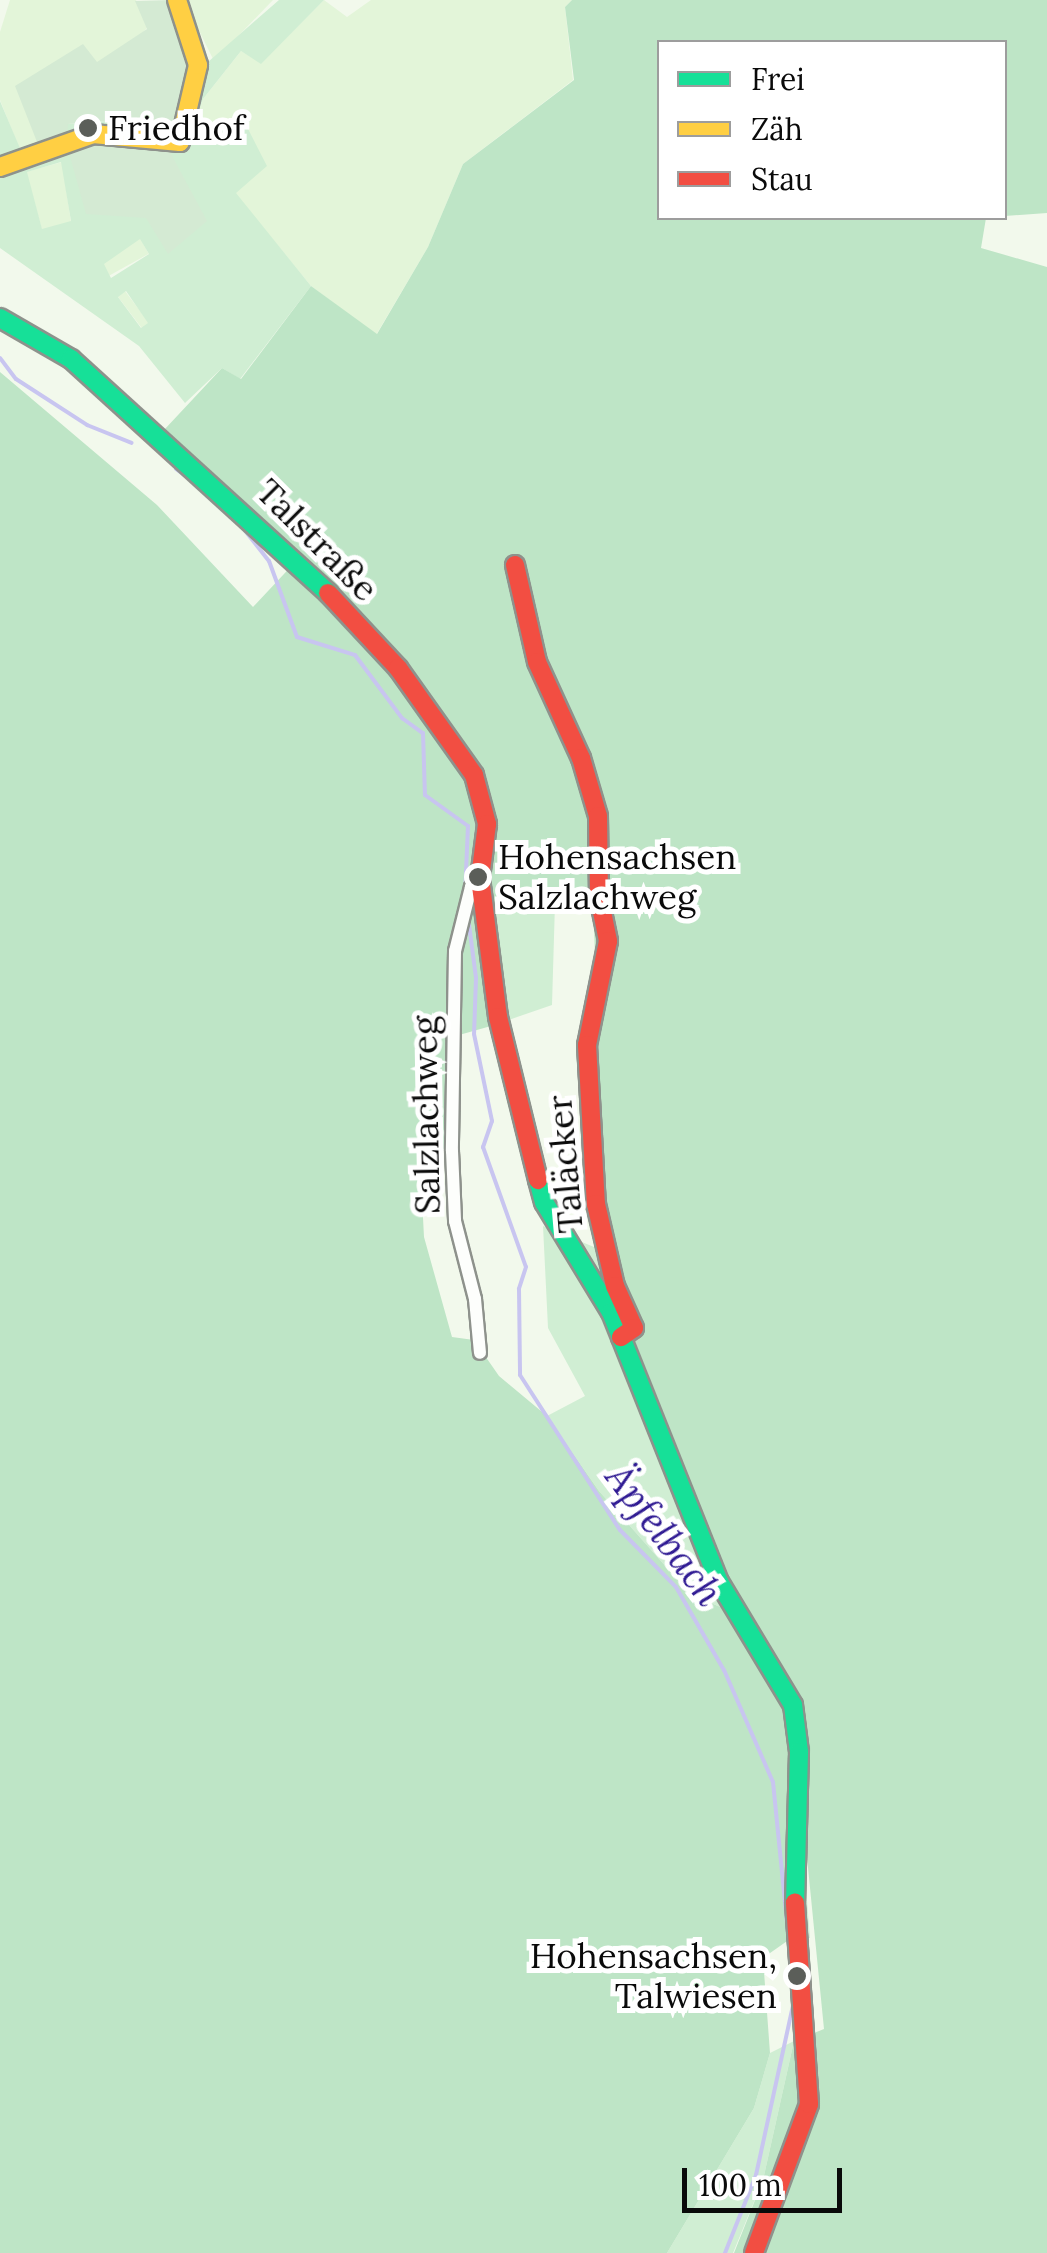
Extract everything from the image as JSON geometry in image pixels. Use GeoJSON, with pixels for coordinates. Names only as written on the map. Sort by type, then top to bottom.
{"type":"FeatureCollection","features":[{"type":"Feature","properties":{"kind":"street"},"geometry":{"type":"LineString","coordinates":[[0,167],[92,134],[180,142],[198,64],[177,0]]}},
{"type":"Feature","properties":{"kind":"street","name":"Talstraße"},"geometry":{"type":"LineString","coordinates":[[0,318],[70,359],[226,496],[398,668],[474,775],[487,824],[480,878]]}},
{"type":"Feature","properties":{"kind":"street","name":"Taläcker"},"geometry":{"type":"LineString","coordinates":[[480,878],[498,1017],[544,1202],[621,1337],[634,1328],[615,1286],[596,1204],[587,1045],[608,940],[599,898],[598,816],[581,758],[538,662],[515,565]]}},
{"type":"Feature","properties":{"kind":"street","name":"Salzlachweg"},"geometry":{"type":"LineString","coordinates":[[480,878],[470,888],[456,952],[452,1151],[455,1221],[475,1298],[480,1354]]}},
{"type":"Feature","properties":{"kind":"street"},"geometry":{"type":"LineString","coordinates":[[621,1337],[720,1582],[793,1706],[799,1752],[794,1884],[803,1968],[809,2104],[754,2253]]}},
{"type":"Feature","properties":{"kind":"street"},"geometry":{"type":"LineString","coordinates":[[784,1974],[803,1968]]}},
{"type":"Feature","properties":{"kind":"green space"},"geometry":{"type":"Polygon","coordinates":[[[10,0],[136,0],[147,28],[39,147],[21,153],[0,100],[0,32],[10,0]]]}},
{"type":"Feature","properties":{"kind":"green space"},"geometry":{"type":"Polygon","coordinates":[[[172,0],[192,76],[174,135],[110,130],[106,121],[68,124],[67,136],[39,147],[15,86],[83,44],[97,62],[147,29],[135,1],[172,0]]]}},
{"type":"Feature","properties":{"kind":"green space"},"geometry":{"type":"Polygon","coordinates":[[[184,0],[273,0],[214,61],[184,0]]]}},
{"type":"Feature","properties":{"kind":"green space"},"geometry":{"type":"Polygon","coordinates":[[[279,0],[324,0],[261,64],[241,51],[203,99],[190,136],[247,127],[267,166],[236,193],[311,286],[240,379],[222,368],[185,403],[139,346],[0,248],[0,101],[22,153],[66,137],[67,124],[107,121],[192,76],[279,0]],[[61,162],[27,172],[42,229],[71,221],[61,162]],[[140,239],[104,264],[111,278],[149,254],[140,239]],[[126,291],[118,297],[141,328],[148,323],[126,291]]]}},
{"type":"Feature","properties":{"kind":"green space"},"geometry":{"type":"Polygon","coordinates":[[[324,0],[347,17],[371,0],[572,0],[565,7],[573,80],[463,164],[428,247],[376,335],[311,286],[189,137],[203,99],[241,51],[261,63],[324,0]]]}},
{"type":"Feature","properties":{"kind":"green space"},"geometry":{"type":"Polygon","coordinates":[[[572,0],[1047,0],[1047,213],[1007,216],[1007,40],[657,40],[657,220],[986,220],[981,248],[1047,267],[1047,2253],[734,2253],[763,2180],[794,2041],[824,2029],[790,1686],[721,1562],[629,1344],[640,1332],[604,1214],[593,898],[478,915],[491,1026],[452,1037],[445,1148],[420,1160],[424,1237],[452,1337],[474,1340],[499,1376],[547,1416],[599,1491],[691,1595],[728,1610],[790,1720],[790,1939],[763,1958],[770,2053],[754,2108],[667,2253],[0,2253],[0,372],[157,505],[253,607],[298,559],[164,430],[222,368],[241,379],[311,286],[377,334],[428,247],[463,164],[574,80],[565,7],[572,0]]]}},
{"type":"Feature","properties":{"kind":"green space"},"geometry":{"type":"Polygon","coordinates":[[[145,140],[170,152],[207,221],[168,254],[146,218],[86,214],[66,142],[145,140]]]}},
{"type":"Feature","properties":{"kind":"green space"},"geometry":{"type":"Polygon","coordinates":[[[62,162],[71,222],[42,230],[26,172],[62,162]]]}},
{"type":"Feature","properties":{"kind":"green space"},"geometry":{"type":"Polygon","coordinates":[[[140,238],[149,254],[109,276],[101,260],[140,238]]]}},
{"type":"Feature","properties":{"kind":"green space"},"geometry":{"type":"Polygon","coordinates":[[[125,291],[149,323],[142,328],[118,296],[125,291]]]}},
{"type":"Feature","properties":{"kind":"green space"},"geometry":{"type":"Polygon","coordinates":[[[555,903],[552,1005],[491,1026],[478,914],[555,903]]]}},
{"type":"Feature","properties":{"kind":"green space"},"geometry":{"type":"Polygon","coordinates":[[[606,1225],[640,1332],[629,1344],[721,1562],[790,1686],[810,1938],[790,1939],[728,1610],[691,1595],[599,1491],[547,1416],[585,1396],[548,1328],[543,1226],[594,1247],[606,1225]]]}},
{"type":"Feature","properties":{"kind":"green space"},"geometry":{"type":"Polygon","coordinates":[[[794,2041],[763,2180],[733,2253],[667,2253],[754,2108],[770,2053],[794,2041]]]}},
{"type":"Feature","properties":{"kind":"waterway","name":"Äpfelbach"},"geometry":{"type":"LineString","coordinates":[[0,358],[16,379],[87,425],[132,443]]}},
{"type":"Feature","properties":{"kind":"waterway","name":"Äpfelbach"},"geometry":{"type":"LineString","coordinates":[[176,469],[198,485]]}},
{"type":"Feature","properties":{"kind":"waterway","name":"Äpfelbach"},"geometry":{"type":"LineString","coordinates":[[235,518],[269,561],[297,637],[355,655],[402,718],[423,733],[425,795],[468,826],[465,895]]}},
{"type":"Feature","properties":{"kind":"waterway","name":"Äpfelbach"},"geometry":{"type":"LineString","coordinates":[[468,917],[476,978],[474,1034],[492,1121],[483,1147],[526,1267],[519,1289],[520,1375],[620,1530],[676,1587],[724,1670],[773,1782],[792,1971]]}},
{"type":"Feature","properties":{"kind":"waterway","name":"Äpfelbach"},"geometry":{"type":"LineString","coordinates":[[725,2253],[756,2175],[794,2000]]}},
{"type":"Feature","properties":{"kind":"traffic: fast"},"geometry":{"type":"LineString","coordinates":[[0,318],[71,359],[328,593]]}},
{"type":"Feature","properties":{"kind":"traffic: fast"},"geometry":{"type":"LineString","coordinates":[[538,1180],[544,1202],[611,1312],[719,1582],[793,1705],[799,1752],[795,1902]]}},
{"type":"Feature","properties":{"kind":"traffic: slow"},"geometry":{"type":"LineString","coordinates":[[0,167],[93,134],[180,142],[198,65],[177,0]]}},
{"type":"Feature","properties":{"kind":"traffic: jam"},"geometry":{"type":"LineString","coordinates":[[515,565],[537,662],[581,758],[598,816],[599,897],[608,941],[587,1045],[596,1204],[615,1286],[634,1328],[621,1337]]}},
{"type":"Feature","properties":{"kind":"traffic: jam"},"geometry":{"type":"LineString","coordinates":[[328,593],[398,668],[474,775],[487,824],[480,878],[498,1017],[538,1180]]}},
{"type":"Feature","properties":{"kind":"traffic: jam"},"geometry":{"type":"LineString","coordinates":[[754,2253],[809,2104],[795,1902]]}},
{"type":"Feature","properties":{"kind":"place","name":"Friedhof"},"geometry":{"type":"Point","coordinates":[88,128]}},
{"type":"Feature","properties":{"kind":"place","name":"Hohensachsen Salzlachweg"},"geometry":{"type":"Point","coordinates":[478,877]}},
{"type":"Feature","properties":{"kind":"place","name":"Hohensachsen, Talwiesen"},"geometry":{"type":"Point","coordinates":[797,1976]}}]}
